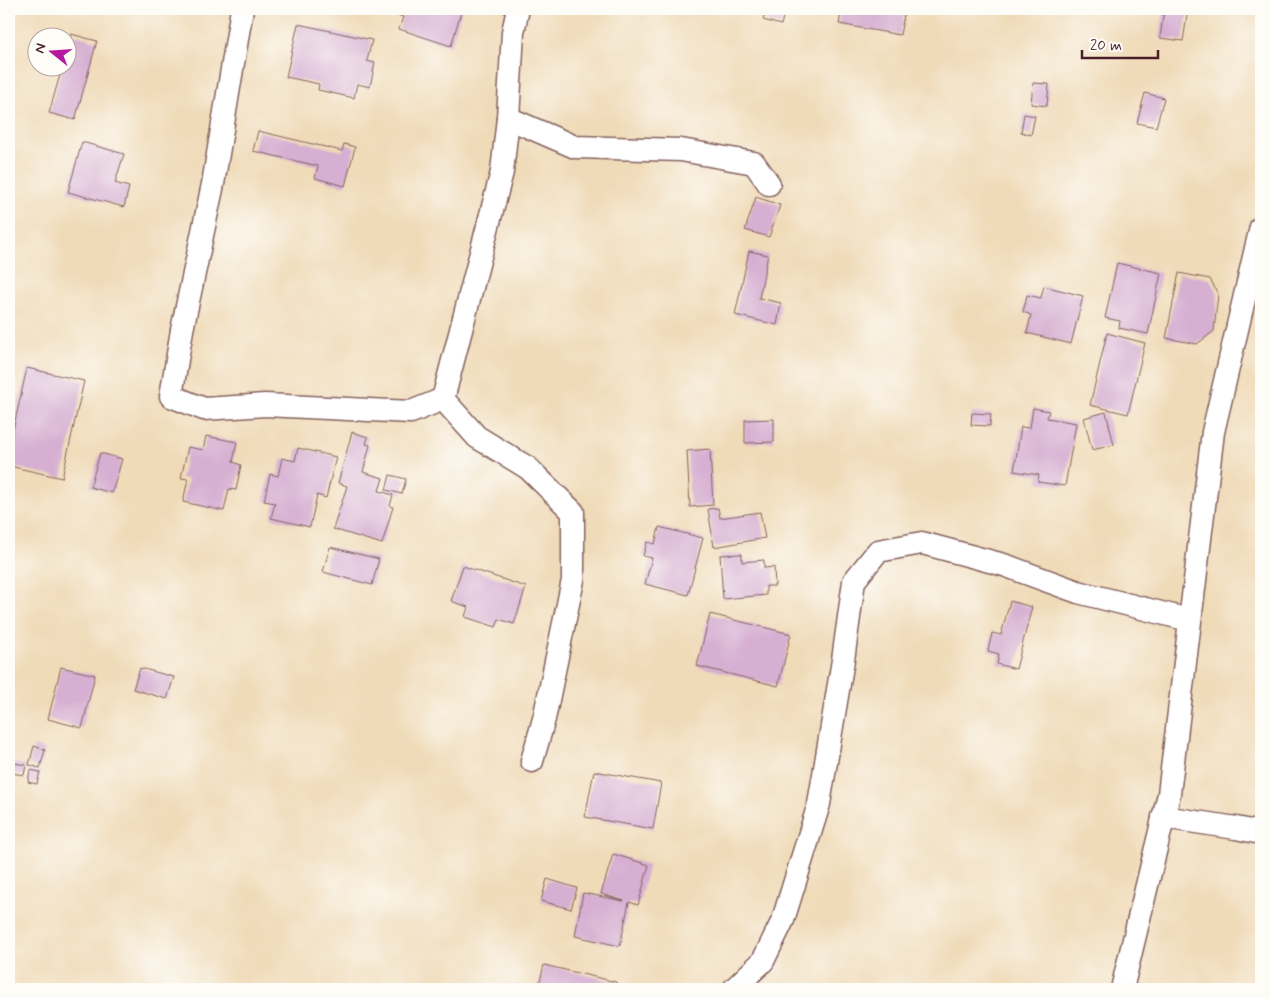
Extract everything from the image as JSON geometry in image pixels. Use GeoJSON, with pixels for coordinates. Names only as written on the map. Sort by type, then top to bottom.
{"type":"FeatureCollection","features":[{"type":"Feature","properties":{"kind":"street"},"geometry":{"type":"LineString","coordinates":[[242,9],[213,184],[182,330],[171,396],[204,409],[265,405],[410,412],[443,399]]}},
{"type":"Feature","properties":{"kind":"street"},"geometry":{"type":"LineString","coordinates":[[443,399],[502,172],[508,118],[513,32],[518,9]]}},
{"type":"Feature","properties":{"kind":"street"},"geometry":{"type":"LineString","coordinates":[[508,118],[574,147],[681,150],[754,163],[769,184]]}},
{"type":"Feature","properties":{"kind":"street"},"geometry":{"type":"LineString","coordinates":[[1122,989],[1169,794],[1212,432],[1261,227]]}},
{"type":"Feature","properties":{"kind":"street"},"geometry":{"type":"LineString","coordinates":[[443,399],[477,437],[528,468],[573,512],[573,580],[544,719],[532,761]]}},
{"type":"Feature","properties":{"kind":"street"},"geometry":{"type":"LineString","coordinates":[[734,989],[763,961],[783,920],[819,804],[854,580],[878,551],[922,543],[1004,565],[1078,592],[1189,620]]}},
{"type":"Feature","properties":{"kind":"street"},"geometry":{"type":"LineString","coordinates":[[1163,817],[1261,833]]}},
{"type":"Feature","properties":{"kind":"building"},"geometry":{"type":"Polygon","coordinates":[[[398,9],[462,9],[451,46],[399,29],[403,17],[397,15],[398,9]]]}},
{"type":"Feature","properties":{"kind":"building"},"geometry":{"type":"Polygon","coordinates":[[[766,9],[785,9],[781,25],[763,20],[766,9]]]}},
{"type":"Feature","properties":{"kind":"building"},"geometry":{"type":"Polygon","coordinates":[[[842,9],[905,9],[900,35],[839,24],[842,9]]]}},
{"type":"Feature","properties":{"kind":"building"},"geometry":{"type":"Polygon","coordinates":[[[1164,9],[1188,9],[1183,41],[1160,38],[1164,9]]]}},
{"type":"Feature","properties":{"kind":"building"},"geometry":{"type":"Polygon","coordinates":[[[298,24],[372,40],[367,61],[375,63],[370,87],[357,84],[354,98],[318,90],[319,84],[286,77],[298,24]]]}},
{"type":"Feature","properties":{"kind":"building"},"geometry":{"type":"Polygon","coordinates":[[[78,36],[97,41],[75,120],[49,113],[59,78],[78,78],[78,36]]]}},
{"type":"Feature","properties":{"kind":"building"},"geometry":{"type":"Polygon","coordinates":[[[1033,83],[1049,84],[1047,106],[1031,104],[1033,83]]]}},
{"type":"Feature","properties":{"kind":"building"},"geometry":{"type":"Polygon","coordinates":[[[1145,93],[1164,98],[1156,127],[1137,123],[1145,93]]]}},
{"type":"Feature","properties":{"kind":"building"},"geometry":{"type":"Polygon","coordinates":[[[1024,114],[1035,116],[1031,135],[1021,132],[1024,114]]]}},
{"type":"Feature","properties":{"kind":"building"},"geometry":{"type":"Polygon","coordinates":[[[258,131],[342,151],[344,144],[355,147],[345,186],[315,178],[318,166],[253,151],[258,131]]]}},
{"type":"Feature","properties":{"kind":"building"},"geometry":{"type":"Polygon","coordinates":[[[82,142],[124,154],[115,183],[129,187],[124,207],[68,192],[82,142]]]}},
{"type":"Feature","properties":{"kind":"building"},"geometry":{"type":"Polygon","coordinates":[[[756,197],[780,205],[769,237],[745,230],[756,197]]]}},
{"type":"Feature","properties":{"kind":"building"},"geometry":{"type":"Polygon","coordinates":[[[749,251],[768,255],[759,298],[781,303],[777,325],[735,315],[749,251]]]}},
{"type":"Feature","properties":{"kind":"building"},"geometry":{"type":"Polygon","coordinates":[[[1117,263],[1161,273],[1148,334],[1119,328],[1120,321],[1105,318],[1117,263]]]}},
{"type":"Feature","properties":{"kind":"building"},"geometry":{"type":"Polygon","coordinates":[[[1179,273],[1210,279],[1218,294],[1214,331],[1197,344],[1166,338],[1179,273]]]}},
{"type":"Feature","properties":{"kind":"building"},"geometry":{"type":"Polygon","coordinates":[[[1044,286],[1083,296],[1071,344],[1027,333],[1031,315],[1023,312],[1027,295],[1041,298],[1044,286]]]}},
{"type":"Feature","properties":{"kind":"building"},"geometry":{"type":"Polygon","coordinates":[[[1107,333],[1145,343],[1128,414],[1090,405],[1107,333]]]}},
{"type":"Feature","properties":{"kind":"building"},"geometry":{"type":"Polygon","coordinates":[[[27,368],[84,381],[62,478],[9,466],[9,448],[27,368]]]}},
{"type":"Feature","properties":{"kind":"building"},"geometry":{"type":"Polygon","coordinates":[[[1033,408],[1049,411],[1047,418],[1076,423],[1065,486],[1038,482],[1039,475],[1014,471],[1021,427],[1030,428],[1033,408]]]}},
{"type":"Feature","properties":{"kind":"building"},"geometry":{"type":"Polygon","coordinates":[[[1106,412],[1114,445],[1092,450],[1084,418],[1106,412]]]}},
{"type":"Feature","properties":{"kind":"building"},"geometry":{"type":"Polygon","coordinates":[[[972,413],[991,414],[990,426],[971,425],[972,413]]]}},
{"type":"Feature","properties":{"kind":"building"},"geometry":{"type":"Polygon","coordinates":[[[774,419],[774,442],[745,443],[745,420],[774,419]]]}},
{"type":"Feature","properties":{"kind":"building"},"geometry":{"type":"Polygon","coordinates":[[[352,432],[368,437],[366,444],[370,445],[363,472],[383,478],[379,491],[393,495],[390,506],[393,507],[382,544],[333,529],[347,486],[338,483],[352,432]]]}},
{"type":"Feature","properties":{"kind":"building"},"geometry":{"type":"Polygon","coordinates":[[[206,436],[237,442],[233,462],[241,465],[236,490],[229,489],[224,511],[183,502],[188,479],[181,478],[188,447],[203,450],[206,436]]]}},
{"type":"Feature","properties":{"kind":"building"},"geometry":{"type":"Polygon","coordinates":[[[298,448],[336,457],[326,498],[317,495],[310,527],[271,518],[275,503],[264,501],[270,474],[278,476],[282,458],[295,461],[298,448]]]}},
{"type":"Feature","properties":{"kind":"building"},"geometry":{"type":"Polygon","coordinates":[[[710,449],[713,505],[690,507],[687,451],[710,449]]]}},
{"type":"Feature","properties":{"kind":"building"},"geometry":{"type":"Polygon","coordinates":[[[100,453],[122,459],[112,493],[90,487],[100,453]]]}},
{"type":"Feature","properties":{"kind":"building"},"geometry":{"type":"Polygon","coordinates":[[[390,475],[406,479],[402,494],[386,490],[390,475]]]}},
{"type":"Feature","properties":{"kind":"building"},"geometry":{"type":"Polygon","coordinates":[[[718,508],[720,518],[760,512],[765,538],[714,547],[708,509],[718,508]]]}},
{"type":"Feature","properties":{"kind":"building"},"geometry":{"type":"Polygon","coordinates":[[[659,527],[703,538],[688,595],[645,584],[652,558],[643,556],[647,542],[655,544],[659,527]]]}},
{"type":"Feature","properties":{"kind":"building"},"geometry":{"type":"Polygon","coordinates":[[[330,547],[379,559],[372,585],[323,572],[330,547]]]}},
{"type":"Feature","properties":{"kind":"building"},"geometry":{"type":"Polygon","coordinates":[[[742,554],[742,562],[764,560],[764,568],[774,567],[775,586],[766,586],[766,595],[723,599],[720,555],[742,554]]]}},
{"type":"Feature","properties":{"kind":"building"},"geometry":{"type":"Polygon","coordinates":[[[463,566],[526,587],[514,624],[499,619],[496,627],[465,617],[468,607],[451,601],[463,566]]]}},
{"type":"Feature","properties":{"kind":"building"},"geometry":{"type":"Polygon","coordinates":[[[1010,601],[1032,607],[1016,669],[997,664],[999,654],[988,651],[992,633],[1001,635],[1010,601]]]}},
{"type":"Feature","properties":{"kind":"building"},"geometry":{"type":"Polygon","coordinates":[[[710,614],[791,634],[778,686],[697,666],[710,614]]]}},
{"type":"Feature","properties":{"kind":"building"},"geometry":{"type":"Polygon","coordinates":[[[61,667],[95,675],[82,728],[48,719],[61,667]]]}},
{"type":"Feature","properties":{"kind":"building"},"geometry":{"type":"Polygon","coordinates":[[[140,668],[174,677],[167,699],[133,689],[140,668]]]}},
{"type":"Feature","properties":{"kind":"building"},"geometry":{"type":"Polygon","coordinates":[[[34,746],[45,750],[40,768],[29,765],[34,746]]]}},
{"type":"Feature","properties":{"kind":"building"},"geometry":{"type":"Polygon","coordinates":[[[14,763],[26,765],[24,775],[12,773],[14,763]]]}},
{"type":"Feature","properties":{"kind":"building"},"geometry":{"type":"Polygon","coordinates":[[[30,770],[40,772],[37,784],[28,782],[30,770]]]}},
{"type":"Feature","properties":{"kind":"building"},"geometry":{"type":"Polygon","coordinates":[[[594,771],[661,783],[653,829],[585,817],[594,771]]]}},
{"type":"Feature","properties":{"kind":"building"},"geometry":{"type":"Polygon","coordinates":[[[613,854],[649,865],[638,905],[629,902],[620,946],[575,936],[583,893],[624,901],[601,894],[613,854]]]}},
{"type":"Feature","properties":{"kind":"building"},"geometry":{"type":"Polygon","coordinates":[[[547,879],[577,888],[571,909],[541,901],[547,879]]]}},
{"type":"Feature","properties":{"kind":"building"},"geometry":{"type":"Polygon","coordinates":[[[544,965],[616,982],[615,989],[538,989],[544,965]]]}}]}
